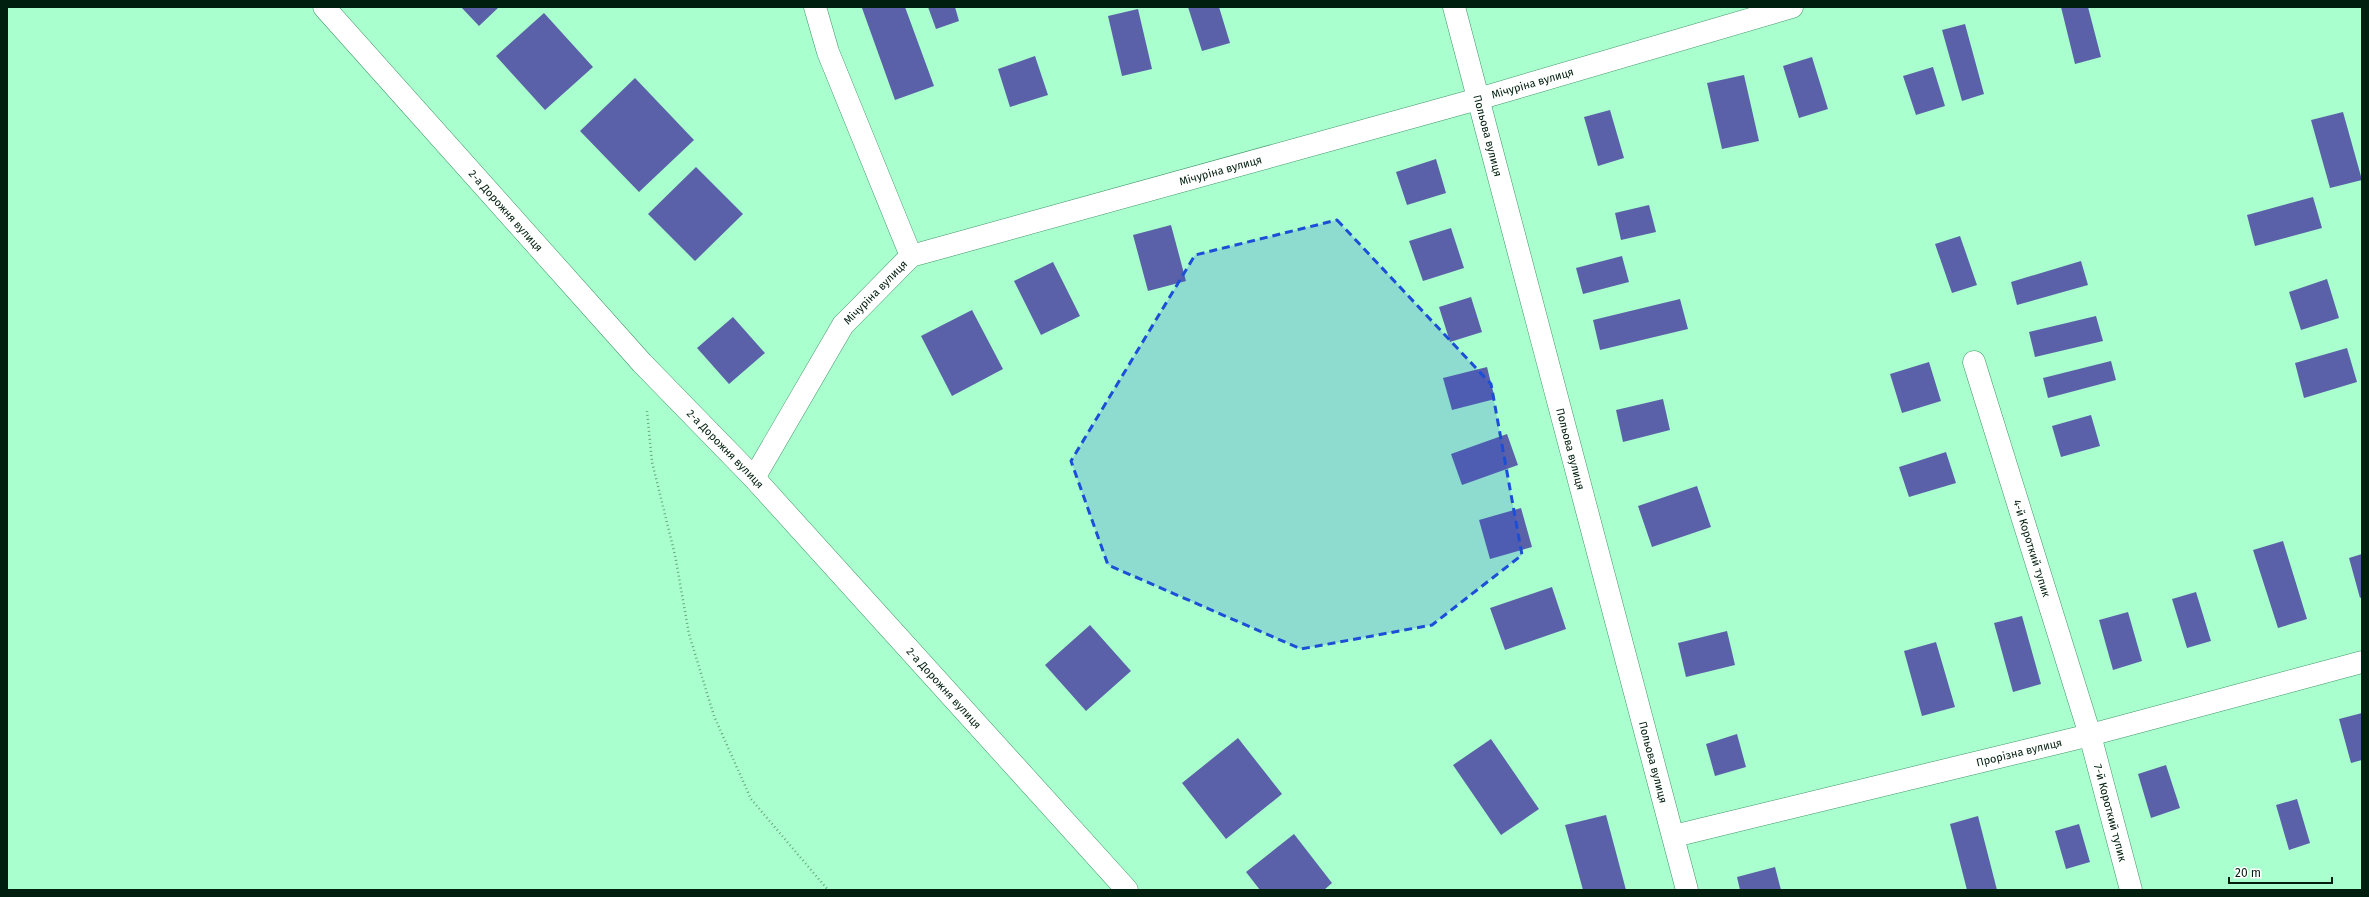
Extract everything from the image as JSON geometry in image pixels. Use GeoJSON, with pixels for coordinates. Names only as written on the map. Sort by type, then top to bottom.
{"type":"FeatureCollection","features":[{"type":"Feature","properties":{"kind":"street","name":"2-а Дорожня вулиця"},"geometry":{"type":"LineString","coordinates":[[324,7],[642,363],[754,478],[1127,890]]}},
{"type":"Feature","properties":{"kind":"street"},"geometry":{"type":"LineString","coordinates":[[815,7],[828,52],[911,256]]}},
{"type":"Feature","properties":{"kind":"street","name":"Польова вулиця"},"geometry":{"type":"LineString","coordinates":[[1454,7],[1674,836],[1687,890]]}},
{"type":"Feature","properties":{"kind":"street","name":"Мічуріна вулиця"},"geometry":{"type":"LineString","coordinates":[[754,478],[843,326],[911,256],[1478,99],[1792,7]]}},
{"type":"Feature","properties":{"kind":"street","name":"4-й Короткий тупик"},"geometry":{"type":"LineString","coordinates":[[1974,362],[2090,735]]}},
{"type":"Feature","properties":{"kind":"street","name":"Прорізна вулиця"},"geometry":{"type":"LineString","coordinates":[[1674,836],[2090,735],[2362,662]]}},
{"type":"Feature","properties":{"kind":"street","name":"7-й Короткий тупик"},"geometry":{"type":"LineString","coordinates":[[2090,735],[2131,890]]}},
{"type":"Feature","properties":{"kind":"path"},"geometry":{"type":"LineString","coordinates":[[646,409],[652,462],[675,555],[689,634],[714,716],[751,799],[828,890]]}},
{"type":"Feature","properties":{"kind":"highlighted area"},"geometry":{"type":"Polygon","coordinates":[[[1337,220],[1491,384],[1522,555],[1432,625],[1301,649],[1108,565],[1071,461],[1195,255],[1337,220]]]}},
{"type":"Feature","properties":{"kind":"building"},"geometry":{"type":"Polygon","coordinates":[[[461,7],[499,7],[479,26],[461,7]]]}},
{"type":"Feature","properties":{"kind":"building"},"geometry":{"type":"Polygon","coordinates":[[[905,7],[934,86],[895,100],[862,8],[905,7]]]}},
{"type":"Feature","properties":{"kind":"building"},"geometry":{"type":"Polygon","coordinates":[[[928,7],[955,7],[959,21],[936,29],[928,7]]]}},
{"type":"Feature","properties":{"kind":"building"},"geometry":{"type":"Polygon","coordinates":[[[1188,7],[1219,7],[1230,43],[1202,51],[1188,7]]]}},
{"type":"Feature","properties":{"kind":"building"},"geometry":{"type":"Polygon","coordinates":[[[2061,7],[2088,7],[2101,57],[2075,64],[2061,7]]]}},
{"type":"Feature","properties":{"kind":"building"},"geometry":{"type":"Polygon","coordinates":[[[1138,9],[1152,69],[1122,76],[1108,16],[1138,9]]]}},
{"type":"Feature","properties":{"kind":"building"},"geometry":{"type":"Polygon","coordinates":[[[544,13],[593,67],[545,110],[496,56],[544,13]]]}},
{"type":"Feature","properties":{"kind":"building"},"geometry":{"type":"Polygon","coordinates":[[[1965,24],[1984,94],[1962,101],[1942,30],[1965,24]]]}},
{"type":"Feature","properties":{"kind":"building"},"geometry":{"type":"Polygon","coordinates":[[[1035,56],[1048,95],[1010,107],[998,69],[1035,56]]]}},
{"type":"Feature","properties":{"kind":"building"},"geometry":{"type":"Polygon","coordinates":[[[1812,57],[1828,109],[1799,118],[1783,66],[1812,57]]]}},
{"type":"Feature","properties":{"kind":"building"},"geometry":{"type":"Polygon","coordinates":[[[1933,67],[1945,106],[1916,115],[1903,76],[1933,67]]]}},
{"type":"Feature","properties":{"kind":"building"},"geometry":{"type":"Polygon","coordinates":[[[1744,75],[1759,141],[1722,149],[1707,83],[1744,75]]]}},
{"type":"Feature","properties":{"kind":"building"},"geometry":{"type":"Polygon","coordinates":[[[635,78],[694,140],[639,192],[580,131],[635,78]]]}},
{"type":"Feature","properties":{"kind":"building"},"geometry":{"type":"Polygon","coordinates":[[[1610,110],[1624,158],[1598,166],[1584,117],[1610,110]]]}},
{"type":"Feature","properties":{"kind":"building"},"geometry":{"type":"Polygon","coordinates":[[[2343,112],[2362,180],[2330,188],[2311,120],[2343,112]]]}},
{"type":"Feature","properties":{"kind":"building"},"geometry":{"type":"Polygon","coordinates":[[[1436,159],[1446,193],[1407,205],[1396,172],[1436,159]]]}},
{"type":"Feature","properties":{"kind":"building"},"geometry":{"type":"Polygon","coordinates":[[[696,167],[743,214],[695,261],[648,214],[696,167]]]}},
{"type":"Feature","properties":{"kind":"building"},"geometry":{"type":"Polygon","coordinates":[[[2313,197],[2322,228],[2255,246],[2247,215],[2313,197]]]}},
{"type":"Feature","properties":{"kind":"building"},"geometry":{"type":"Polygon","coordinates":[[[1649,205],[1656,232],[1621,240],[1615,213],[1649,205]]]}},
{"type":"Feature","properties":{"kind":"building"},"geometry":{"type":"Polygon","coordinates":[[[1171,225],[1186,281],[1148,291],[1133,235],[1171,225]]]}},
{"type":"Feature","properties":{"kind":"building"},"geometry":{"type":"Polygon","coordinates":[[[1451,228],[1464,268],[1423,281],[1409,241],[1451,228]]]}},
{"type":"Feature","properties":{"kind":"building"},"geometry":{"type":"Polygon","coordinates":[[[1960,236],[1977,285],[1952,293],[1935,244],[1960,236]]]}},
{"type":"Feature","properties":{"kind":"building"},"geometry":{"type":"Polygon","coordinates":[[[1622,256],[1629,282],[1583,294],[1576,268],[1622,256]]]}},
{"type":"Feature","properties":{"kind":"building"},"geometry":{"type":"Polygon","coordinates":[[[2081,261],[2088,285],[2017,305],[2011,282],[2081,261]]]}},
{"type":"Feature","properties":{"kind":"building"},"geometry":{"type":"Polygon","coordinates":[[[1053,262],[1080,316],[1041,335],[1014,281],[1053,262]]]}},
{"type":"Feature","properties":{"kind":"building"},"geometry":{"type":"Polygon","coordinates":[[[2327,279],[2339,318],[2301,330],[2289,292],[2327,279]]]}},
{"type":"Feature","properties":{"kind":"building"},"geometry":{"type":"Polygon","coordinates":[[[1471,297],[1482,332],[1450,342],[1439,307],[1471,297]]]}},
{"type":"Feature","properties":{"kind":"building"},"geometry":{"type":"Polygon","coordinates":[[[1680,299],[1688,329],[1600,350],[1593,320],[1680,299]]]}},
{"type":"Feature","properties":{"kind":"building"},"geometry":{"type":"Polygon","coordinates":[[[972,310],[1003,369],[952,396],[921,336],[972,310]]]}},
{"type":"Feature","properties":{"kind":"building"},"geometry":{"type":"Polygon","coordinates":[[[2096,316],[2103,341],[2035,357],[2029,332],[2096,316]]]}},
{"type":"Feature","properties":{"kind":"building"},"geometry":{"type":"Polygon","coordinates":[[[733,317],[765,353],[729,384],[697,348],[733,317]]]}},
{"type":"Feature","properties":{"kind":"building"},"geometry":{"type":"Polygon","coordinates":[[[2347,348],[2357,382],[2304,398],[2295,363],[2347,348]]]}},
{"type":"Feature","properties":{"kind":"building"},"geometry":{"type":"Polygon","coordinates":[[[2111,361],[2116,380],[2048,398],[2043,378],[2111,361]]]}},
{"type":"Feature","properties":{"kind":"building"},"geometry":{"type":"Polygon","coordinates":[[[1929,362],[1941,401],[1902,413],[1890,374],[1929,362]]]}},
{"type":"Feature","properties":{"kind":"building"},"geometry":{"type":"Polygon","coordinates":[[[1487,367],[1495,399],[1452,410],[1443,378],[1487,367]]]}},
{"type":"Feature","properties":{"kind":"building"},"geometry":{"type":"Polygon","coordinates":[[[1663,399],[1670,430],[1623,442],[1616,410],[1663,399]]]}},
{"type":"Feature","properties":{"kind":"building"},"geometry":{"type":"Polygon","coordinates":[[[2091,415],[2100,446],[2061,457],[2052,426],[2091,415]]]}},
{"type":"Feature","properties":{"kind":"building"},"geometry":{"type":"Polygon","coordinates":[[[1507,434],[1518,465],[1462,485],[1451,454],[1507,434]]]}},
{"type":"Feature","properties":{"kind":"building"},"geometry":{"type":"Polygon","coordinates":[[[1946,452],[1956,483],[1909,497],[1899,467],[1946,452]]]}},
{"type":"Feature","properties":{"kind":"building"},"geometry":{"type":"Polygon","coordinates":[[[1697,486],[1711,527],[1652,547],[1638,506],[1697,486]]]}},
{"type":"Feature","properties":{"kind":"building"},"geometry":{"type":"Polygon","coordinates":[[[1521,508],[1532,547],[1490,559],[1479,520],[1521,508]]]}},
{"type":"Feature","properties":{"kind":"building"},"geometry":{"type":"Polygon","coordinates":[[[2283,541],[2307,619],[2278,628],[2253,550],[2283,541]]]}},
{"type":"Feature","properties":{"kind":"building"},"geometry":{"type":"Polygon","coordinates":[[[2362,554],[2362,597],[2360,598],[2349,558],[2362,554]]]}},
{"type":"Feature","properties":{"kind":"building"},"geometry":{"type":"Polygon","coordinates":[[[1552,587],[1566,629],[1505,650],[1490,608],[1552,587]]]}},
{"type":"Feature","properties":{"kind":"building"},"geometry":{"type":"Polygon","coordinates":[[[2196,592],[2211,641],[2187,648],[2172,599],[2196,592]]]}},
{"type":"Feature","properties":{"kind":"building"},"geometry":{"type":"Polygon","coordinates":[[[2128,612],[2142,661],[2113,670],[2099,620],[2128,612]]]}},
{"type":"Feature","properties":{"kind":"building"},"geometry":{"type":"Polygon","coordinates":[[[2022,616],[2041,684],[2013,692],[1994,623],[2022,616]]]}},
{"type":"Feature","properties":{"kind":"building"},"geometry":{"type":"Polygon","coordinates":[[[1090,625],[1131,671],[1086,711],[1045,665],[1090,625]]]}},
{"type":"Feature","properties":{"kind":"building"},"geometry":{"type":"Polygon","coordinates":[[[1727,631],[1735,665],[1686,677],[1678,643],[1727,631]]]}},
{"type":"Feature","properties":{"kind":"building"},"geometry":{"type":"Polygon","coordinates":[[[1936,642],[1955,707],[1922,716],[1904,651],[1936,642]]]}},
{"type":"Feature","properties":{"kind":"building"},"geometry":{"type":"Polygon","coordinates":[[[2362,713],[2362,760],[2351,763],[2339,719],[2362,713]]]}},
{"type":"Feature","properties":{"kind":"building"},"geometry":{"type":"Polygon","coordinates":[[[1737,734],[1746,767],[1715,776],[1706,744],[1737,734]]]}},
{"type":"Feature","properties":{"kind":"building"},"geometry":{"type":"Polygon","coordinates":[[[1238,738],[1282,794],[1226,839],[1182,783],[1238,738]]]}},
{"type":"Feature","properties":{"kind":"building"},"geometry":{"type":"Polygon","coordinates":[[[1491,739],[1539,809],[1501,835],[1453,765],[1491,739]]]}},
{"type":"Feature","properties":{"kind":"building"},"geometry":{"type":"Polygon","coordinates":[[[2166,765],[2180,808],[2151,818],[2138,774],[2166,765]]]}},
{"type":"Feature","properties":{"kind":"building"},"geometry":{"type":"Polygon","coordinates":[[[2297,799],[2310,843],[2289,850],[2276,805],[2297,799]]]}},
{"type":"Feature","properties":{"kind":"building"},"geometry":{"type":"Polygon","coordinates":[[[1606,815],[1626,890],[1583,890],[1565,825],[1606,815]]]}},
{"type":"Feature","properties":{"kind":"building"},"geometry":{"type":"Polygon","coordinates":[[[1978,816],[1997,890],[1967,890],[1950,824],[1978,816]]]}},
{"type":"Feature","properties":{"kind":"building"},"geometry":{"type":"Polygon","coordinates":[[[2079,824],[2090,862],[2066,869],[2055,831],[2079,824]]]}},
{"type":"Feature","properties":{"kind":"building"},"geometry":{"type":"Polygon","coordinates":[[[1294,834],[1332,883],[1324,890],[1260,890],[1246,872],[1294,834]]]}},
{"type":"Feature","properties":{"kind":"building"},"geometry":{"type":"Polygon","coordinates":[[[1775,867],[1781,890],[1740,890],[1737,877],[1775,867]]]}}]}
